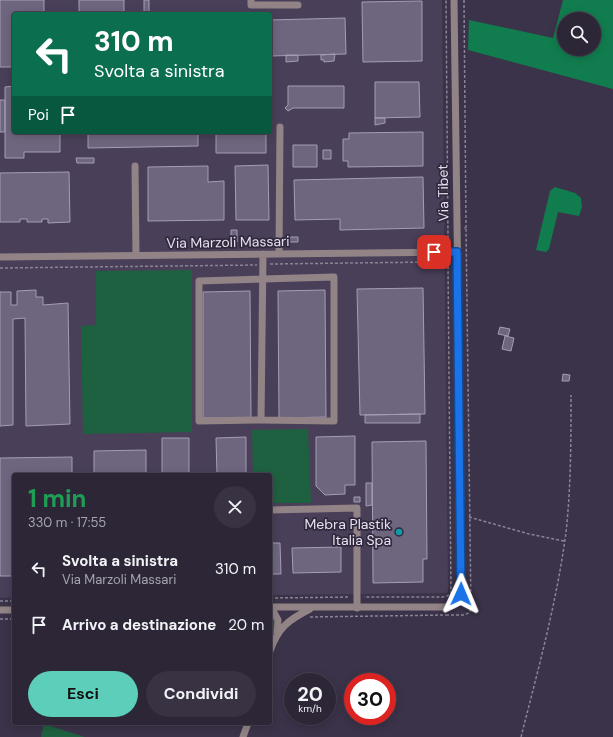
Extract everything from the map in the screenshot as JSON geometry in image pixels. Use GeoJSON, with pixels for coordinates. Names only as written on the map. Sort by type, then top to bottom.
{"type":"FeatureCollection","features":[{"type":"Feature","properties":{"kind":"street"},"geometry":{"type":"LineString","coordinates":[[251,0],[251,5],[298,5]]}},
{"type":"Feature","properties":{"kind":"street","name":"Via Tibet"},"geometry":{"type":"LineString","coordinates":[[446,607],[454,605],[462,591],[454,0]]}},
{"type":"Feature","properties":{"kind":"street"},"geometry":{"type":"LineString","coordinates":[[279,254],[280,127]]}},
{"type":"Feature","properties":{"kind":"street"},"geometry":{"type":"LineString","coordinates":[[135,166],[136,256]]}},
{"type":"Feature","properties":{"kind":"street","name":"Via Marzoli Massari"},"geometry":{"type":"LineString","coordinates":[[0,257],[457,252]]}},
{"type":"Feature","properties":{"kind":"street"},"geometry":{"type":"LineString","coordinates":[[261,420],[263,254]]}},
{"type":"Feature","properties":{"kind":"street"},"geometry":{"type":"LineString","coordinates":[[334,277],[334,421],[261,420],[199,421],[199,281],[334,277]]}},
{"type":"Feature","properties":{"kind":"street"},"geometry":{"type":"LineString","coordinates":[[272,510],[357,508],[357,608]]}},
{"type":"Feature","properties":{"kind":"street"},"geometry":{"type":"LineString","coordinates":[[272,608],[446,607]]}},
{"type":"Feature","properties":{"kind":"street"},"geometry":{"type":"LineString","coordinates":[[277,634],[293,618],[312,608]]}},
{"type":"Feature","properties":{"kind":"street"},"geometry":{"type":"LineString","coordinates":[[0,610],[12,610]]}},
{"type":"Feature","properties":{"kind":"street"},"geometry":{"type":"LineString","coordinates":[[272,611],[278,620],[277,634],[272,646]]}},
{"type":"Feature","properties":{"kind":"street"},"geometry":{"type":"LineString","coordinates":[[243,737],[247,725]]}},
{"type":"Feature","properties":{"kind":"path"},"geometry":{"type":"LineString","coordinates":[[438,244],[446,244],[448,240],[446,0]]}},
{"type":"Feature","properties":{"kind":"path"},"geometry":{"type":"LineString","coordinates":[[310,617],[466,615],[470,611],[464,0]]}},
{"type":"Feature","properties":{"kind":"path"},"geometry":{"type":"LineString","coordinates":[[456,228],[466,228]]}},
{"type":"Feature","properties":{"kind":"path"},"geometry":{"type":"LineString","coordinates":[[521,737],[554,597],[564,542],[570,455],[571,395]]}},
{"type":"Feature","properties":{"kind":"path"},"geometry":{"type":"LineString","coordinates":[[461,515],[564,542]]}},
{"type":"Feature","properties":{"kind":"path"},"geometry":{"type":"LineString","coordinates":[[0,602],[12,601]]}},
{"type":"Feature","properties":{"kind":"path"},"geometry":{"type":"LineString","coordinates":[[446,607],[446,615]]}},
{"type":"Feature","properties":{"kind":"path"},"geometry":{"type":"LineString","coordinates":[[0,620],[12,619]]}},
{"type":"Feature","properties":{"kind":"shaded area"},"geometry":{"type":"Polygon","coordinates":[[[0,0],[442,0],[448,593],[272,595],[272,473],[12,473],[12,597],[0,598],[0,0]]]}},
{"type":"Feature","properties":{"kind":"green space"},"geometry":{"type":"Polygon","coordinates":[[[563,0],[613,0],[613,89],[468,50],[469,20],[553,38],[557,23],[557,56],[601,56],[601,12],[560,12],[563,0]]]}},
{"type":"Feature","properties":{"kind":"green space"},"geometry":{"type":"Polygon","coordinates":[[[555,187],[575,193],[581,198],[582,207],[579,216],[558,212],[549,249],[546,252],[536,250],[550,191],[555,187]]]}},
{"type":"Feature","properties":{"kind":"green space"},"geometry":{"type":"Polygon","coordinates":[[[192,270],[192,432],[83,434],[81,326],[96,325],[96,271],[192,270]]]}},
{"type":"Feature","properties":{"kind":"green space"},"geometry":{"type":"Polygon","coordinates":[[[308,429],[311,503],[272,503],[272,473],[253,473],[252,430],[308,429]]]}},
{"type":"Feature","properties":{"kind":"green space"},"geometry":{"type":"Polygon","coordinates":[[[272,617],[275,619],[276,629],[272,639],[272,617]]]}},
{"type":"Feature","properties":{"kind":"green space"},"geometry":{"type":"Polygon","coordinates":[[[44,725],[47,725],[85,737],[41,737],[44,725]]]}},
{"type":"Feature","properties":{"kind":"building"},"geometry":{"type":"Polygon","coordinates":[[[0,0],[44,0],[44,12],[12,12],[12,67],[0,67],[0,0]]]}},
{"type":"Feature","properties":{"kind":"building"},"geometry":{"type":"Polygon","coordinates":[[[79,0],[124,0],[124,12],[79,12],[79,0]]]}},
{"type":"Feature","properties":{"kind":"building"},"geometry":{"type":"Polygon","coordinates":[[[144,0],[149,0],[149,12],[144,12],[144,0]]]}},
{"type":"Feature","properties":{"kind":"building"},"geometry":{"type":"Polygon","coordinates":[[[422,1],[422,61],[363,62],[362,2],[422,1]]]}},
{"type":"Feature","properties":{"kind":"building"},"geometry":{"type":"Polygon","coordinates":[[[345,18],[346,54],[272,56],[272,20],[345,18]]]}},
{"type":"Feature","properties":{"kind":"building"},"geometry":{"type":"Polygon","coordinates":[[[335,54],[334,61],[324,62],[324,60],[321,60],[321,55],[335,54]]]}},
{"type":"Feature","properties":{"kind":"building"},"geometry":{"type":"Polygon","coordinates":[[[286,55],[298,55],[298,61],[286,62],[286,55]]]}},
{"type":"Feature","properties":{"kind":"building"},"geometry":{"type":"Polygon","coordinates":[[[375,82],[419,82],[420,117],[375,118],[375,82]]]}},
{"type":"Feature","properties":{"kind":"building"},"geometry":{"type":"Polygon","coordinates":[[[12,86],[12,134],[60,134],[60,152],[24,152],[24,158],[5,158],[5,87],[12,86]]]}},
{"type":"Feature","properties":{"kind":"building"},"geometry":{"type":"Polygon","coordinates":[[[288,86],[344,86],[344,108],[293,108],[288,111],[285,108],[288,105],[288,86]]]}},
{"type":"Feature","properties":{"kind":"building"},"geometry":{"type":"Polygon","coordinates":[[[0,100],[5,100],[5,132],[0,132],[0,100]]]}},
{"type":"Feature","properties":{"kind":"building"},"geometry":{"type":"Polygon","coordinates":[[[375,118],[385,118],[385,123],[375,125],[375,118]]]}},
{"type":"Feature","properties":{"kind":"building"},"geometry":{"type":"Polygon","coordinates":[[[423,132],[423,166],[348,167],[348,161],[343,161],[343,139],[349,139],[349,133],[423,132]]]}},
{"type":"Feature","properties":{"kind":"building"},"geometry":{"type":"Polygon","coordinates":[[[88,134],[198,134],[198,146],[88,148],[88,134]]]}},
{"type":"Feature","properties":{"kind":"building"},"geometry":{"type":"Polygon","coordinates":[[[216,134],[266,134],[266,153],[216,153],[216,134]]]}},
{"type":"Feature","properties":{"kind":"building"},"geometry":{"type":"Polygon","coordinates":[[[293,145],[317,145],[317,167],[293,167],[293,145]]]}},
{"type":"Feature","properties":{"kind":"building"},"geometry":{"type":"Polygon","coordinates":[[[323,150],[331,150],[331,159],[323,159],[323,150]]]}},
{"type":"Feature","properties":{"kind":"building"},"geometry":{"type":"Polygon","coordinates":[[[76,158],[94,158],[94,163],[77,163],[76,158]]]}},
{"type":"Feature","properties":{"kind":"building"},"geometry":{"type":"Polygon","coordinates":[[[268,165],[269,220],[236,220],[235,166],[268,165]]]}},
{"type":"Feature","properties":{"kind":"building"},"geometry":{"type":"Polygon","coordinates":[[[208,166],[208,182],[224,181],[224,220],[148,221],[148,167],[208,166]]]}},
{"type":"Feature","properties":{"kind":"building"},"geometry":{"type":"Polygon","coordinates":[[[69,172],[70,222],[48,223],[48,219],[42,219],[42,222],[27,222],[27,219],[20,219],[20,222],[0,222],[0,173],[69,172]]]}},
{"type":"Feature","properties":{"kind":"building"},"geometry":{"type":"Polygon","coordinates":[[[423,177],[424,228],[340,230],[340,219],[295,220],[294,180],[423,177]]]}},
{"type":"Feature","properties":{"kind":"building"},"geometry":{"type":"Polygon","coordinates":[[[231,230],[237,230],[237,242],[231,242],[231,230]]]}},
{"type":"Feature","properties":{"kind":"building"},"geometry":{"type":"Polygon","coordinates":[[[288,237],[298,237],[298,242],[288,242],[288,237]]]}},
{"type":"Feature","properties":{"kind":"building"},"geometry":{"type":"Polygon","coordinates":[[[423,288],[425,414],[360,415],[357,289],[423,288]]]}},
{"type":"Feature","properties":{"kind":"building"},"geometry":{"type":"Polygon","coordinates":[[[36,290],[36,297],[43,297],[43,305],[68,303],[70,424],[26,426],[25,318],[13,319],[13,425],[0,426],[0,292],[11,292],[11,305],[17,305],[17,291],[36,290]]]}},
{"type":"Feature","properties":{"kind":"building"},"geometry":{"type":"Polygon","coordinates":[[[325,290],[326,417],[279,418],[278,291],[325,290]]]}},
{"type":"Feature","properties":{"kind":"building"},"geometry":{"type":"Polygon","coordinates":[[[250,291],[251,418],[203,418],[203,292],[250,291]]]}},
{"type":"Feature","properties":{"kind":"building"},"geometry":{"type":"Polygon","coordinates":[[[500,327],[510,329],[508,336],[498,334],[500,327]]]}},
{"type":"Feature","properties":{"kind":"building"},"geometry":{"type":"Polygon","coordinates":[[[505,336],[514,338],[511,351],[502,349],[505,336]]]}},
{"type":"Feature","properties":{"kind":"building"},"geometry":{"type":"Polygon","coordinates":[[[563,374],[570,375],[569,381],[562,381],[563,374]]]}},
{"type":"Feature","properties":{"kind":"building"},"geometry":{"type":"Polygon","coordinates":[[[420,414],[420,423],[365,423],[365,415],[420,414]]]}},
{"type":"Feature","properties":{"kind":"building"},"geometry":{"type":"Polygon","coordinates":[[[355,436],[355,485],[345,485],[345,494],[325,495],[316,486],[316,437],[355,436]]]}},
{"type":"Feature","properties":{"kind":"building"},"geometry":{"type":"Polygon","coordinates":[[[246,437],[246,473],[217,473],[216,438],[246,437]]]}},
{"type":"Feature","properties":{"kind":"building"},"geometry":{"type":"Polygon","coordinates":[[[162,438],[189,438],[189,473],[162,473],[162,438]]]}},
{"type":"Feature","properties":{"kind":"building","name":"Mebra Plastik Italia Spa"},"geometry":{"type":"Polygon","coordinates":[[[426,441],[427,559],[423,559],[423,582],[373,583],[372,442],[426,441]]]}},
{"type":"Feature","properties":{"kind":"building"},"geometry":{"type":"Polygon","coordinates":[[[146,450],[146,473],[94,473],[94,451],[146,450]]]}},
{"type":"Feature","properties":{"kind":"building"},"geometry":{"type":"Polygon","coordinates":[[[72,457],[72,473],[12,473],[12,576],[0,576],[0,458],[72,457]]]}},
{"type":"Feature","properties":{"kind":"building"},"geometry":{"type":"Polygon","coordinates":[[[366,483],[372,483],[372,505],[366,506],[366,483]]]}},
{"type":"Feature","properties":{"kind":"building"},"geometry":{"type":"Polygon","coordinates":[[[354,497],[360,497],[360,502],[354,502],[354,497]]]}},
{"type":"Feature","properties":{"kind":"building"},"geometry":{"type":"Polygon","coordinates":[[[272,543],[280,543],[281,574],[272,574],[272,543]]]}},
{"type":"Feature","properties":{"kind":"building"},"geometry":{"type":"Polygon","coordinates":[[[341,547],[341,572],[293,573],[292,548],[341,547]]]}},
{"type":"Feature","properties":{"kind":"place","name":"Mebra Plastik Italia Spa"},"geometry":{"type":"Point","coordinates":[399,532]}},
{"type":"Feature","properties":{"kind":"route"},"geometry":{"type":"LineString","coordinates":[[434,252],[457,252],[461,594]]}}]}
